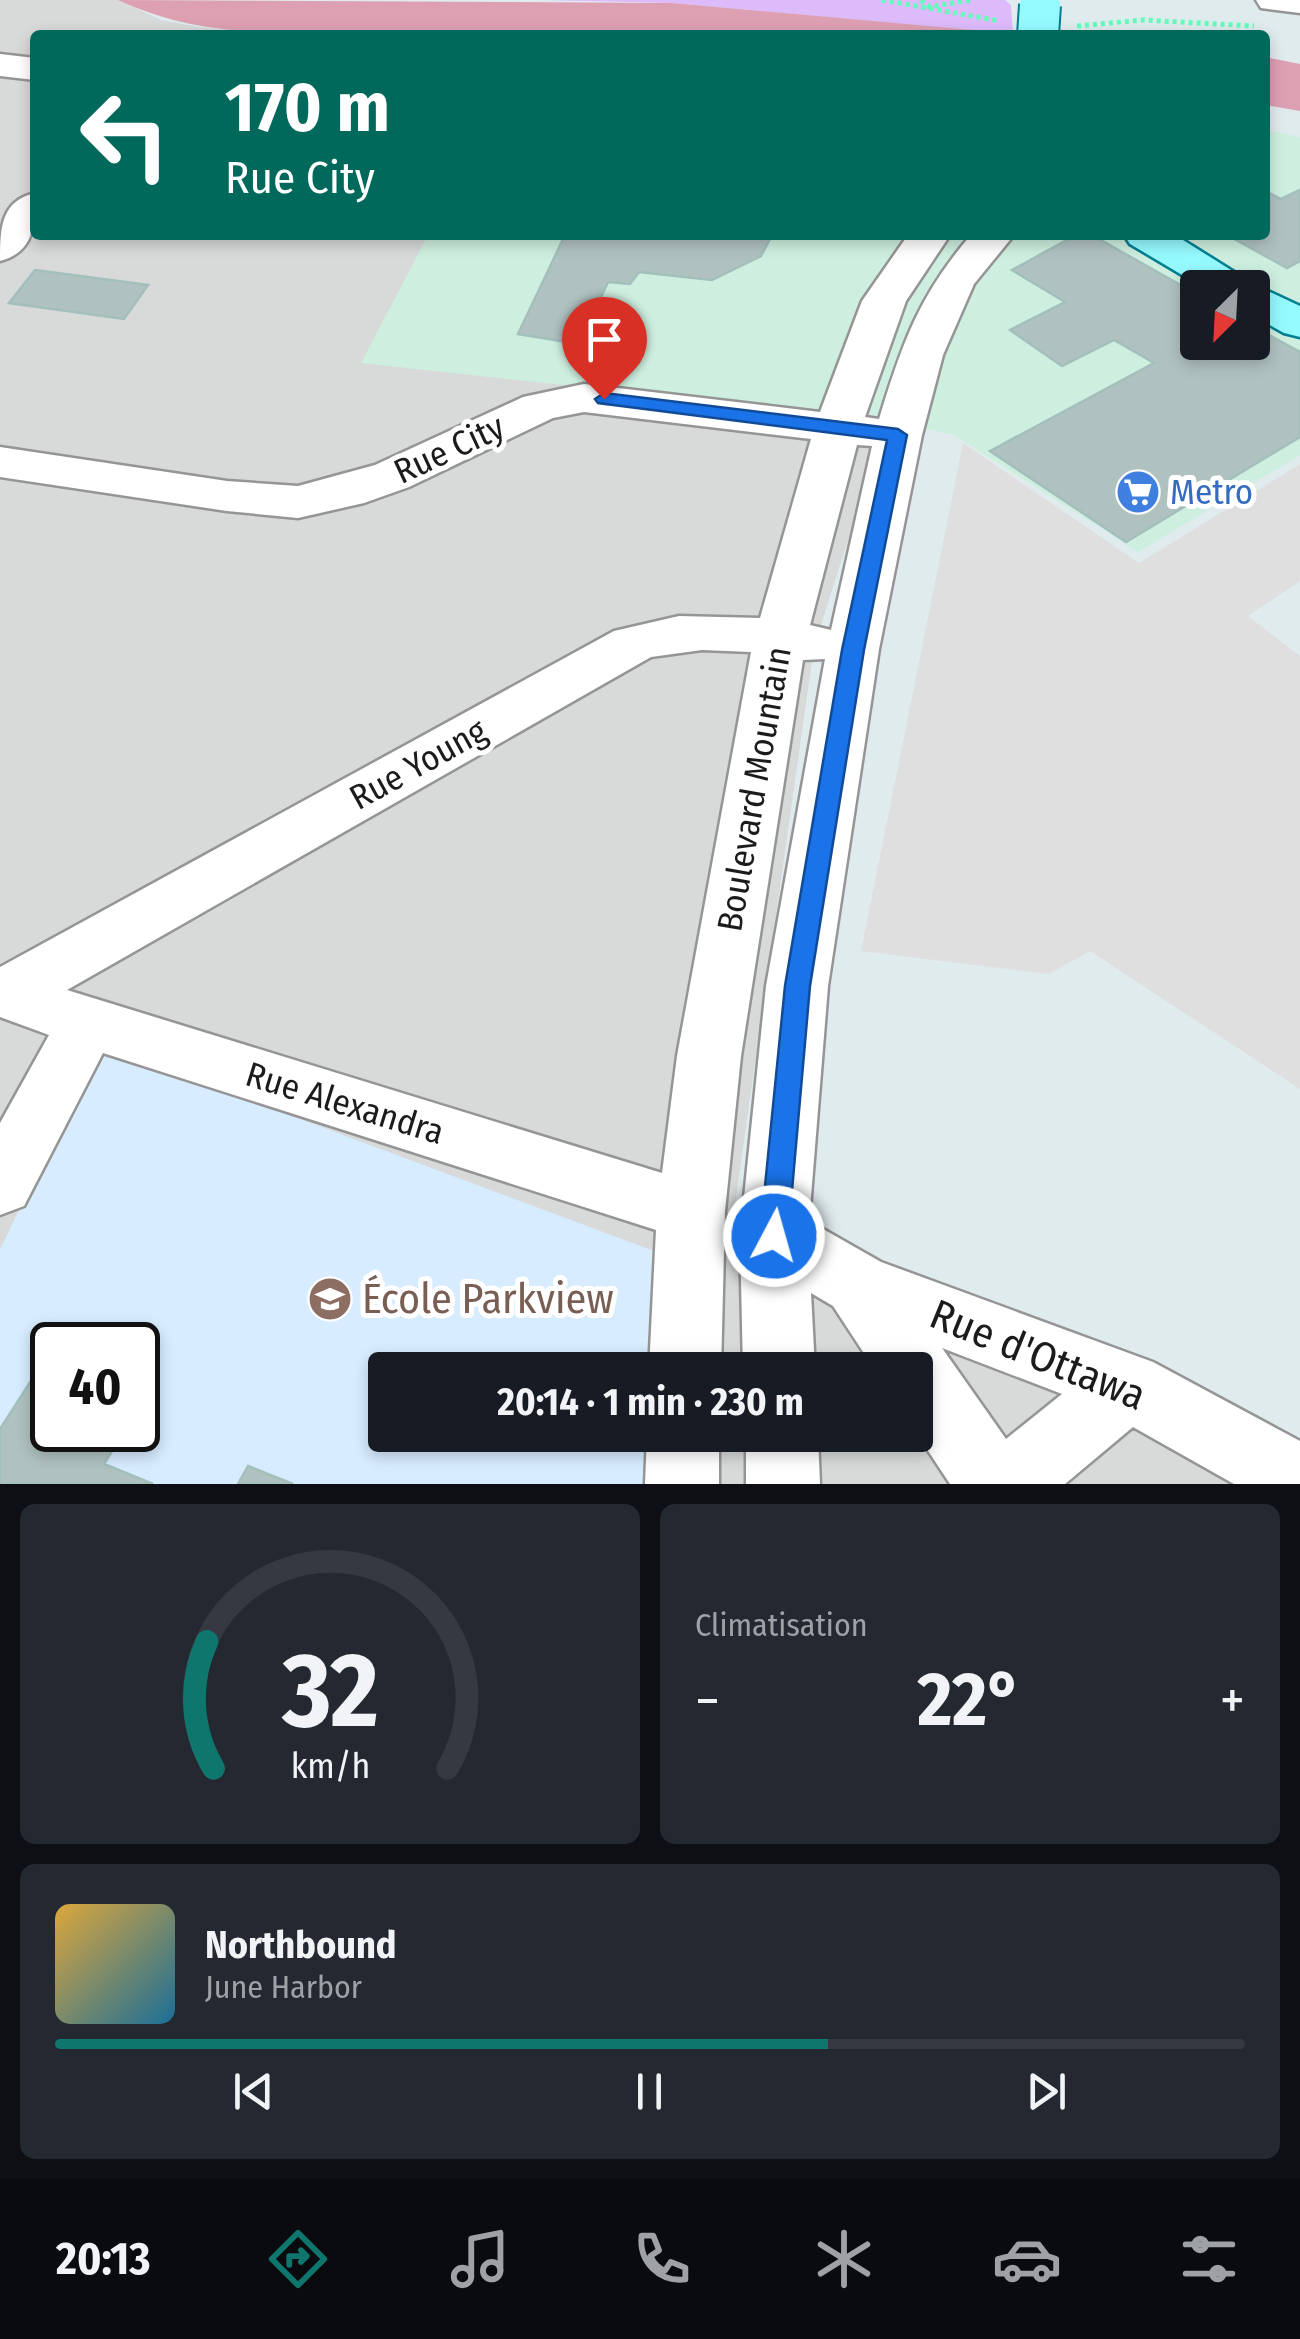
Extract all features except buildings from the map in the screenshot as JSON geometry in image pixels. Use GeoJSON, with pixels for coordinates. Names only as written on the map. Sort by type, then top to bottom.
{"type":"FeatureCollection","features":[{"type":"Feature","properties":{"kind":"main road"},"geometry":{"type":"LineString","coordinates":[[1154,240],[1205,270]]}},
{"type":"Feature","properties":{"kind":"main road"},"geometry":{"type":"LineString","coordinates":[[1270,307],[1300,324]]}},
{"type":"Feature","properties":{"kind":"street"},"geometry":{"type":"LineString","coordinates":[[1269,13],[1300,2]]}},
{"type":"Feature","properties":{"kind":"street"},"geometry":{"type":"LineString","coordinates":[[0,66],[30,69]]}},
{"type":"Feature","properties":{"kind":"street"},"geometry":{"type":"LineString","coordinates":[[0,248],[30,211]]}},
{"type":"Feature","properties":{"kind":"street","name":"Boulevard Mountain"},"geometry":{"type":"LineString","coordinates":[[686,1352],[691,1212],[709,1056],[780,638],[838,428],[884,300],[925,240]]}},
{"type":"Feature","properties":{"kind":"street","name":"Boulevard Mountain"},"geometry":{"type":"LineString","coordinates":[[778,1352],[774,1236],[797,986],[853,650],[898,435],[922,355],[954,281],[989,240]]}},
{"type":"Feature","properties":{"kind":"street","name":"Rue City"},"geometry":{"type":"LineString","coordinates":[[0,462],[227,496],[298,502],[347,492],[392,476],[539,407],[584,398],[898,435]]}},
{"type":"Feature","properties":{"kind":"street","name":"Rue Young"},"geometry":{"type":"LineString","coordinates":[[4,993],[633,644],[666,634],[720,630],[853,650]]}},
{"type":"Feature","properties":{"kind":"street","name":"Rue Alexandra"},"geometry":{"type":"LineString","coordinates":[[4,993],[87,1023],[691,1212]]}},
{"type":"Feature","properties":{"kind":"street"},"geometry":{"type":"LineString","coordinates":[[0,1186],[87,1023]]}},
{"type":"Feature","properties":{"kind":"street","name":"Rue d'Ottawa"},"geometry":{"type":"LineString","coordinates":[[774,1236],[858,1284],[1128,1386],[1300,1481]]}},
{"type":"Feature","properties":{"kind":"street"},"geometry":{"type":"LineString","coordinates":[[858,1284],[992,1484]]}},
{"type":"Feature","properties":{"kind":"street"},"geometry":{"type":"LineString","coordinates":[[1008,1484],[1128,1386]]}},
{"type":"Feature","properties":{"kind":"street"},"geometry":{"type":"LineString","coordinates":[[682,1484],[683,1452]]}},
{"type":"Feature","properties":{"kind":"street"},"geometry":{"type":"LineString","coordinates":[[783,1452],[784,1484]]}},
{"type":"Feature","properties":{"kind":"path"},"geometry":{"type":"LineString","coordinates":[[882,0],[1039,18],[1143,20],[1269,13]]}},
{"type":"Feature","properties":{"kind":"path"},"geometry":{"type":"LineString","coordinates":[[921,0],[930,6],[970,0]]}},
{"type":"Feature","properties":{"kind":"shaded area"},"geometry":{"type":"Polygon","coordinates":[[[0,0],[118,0],[161,20],[236,30],[30,30],[30,240],[990,240],[886,420],[814,647],[732,1225],[1135,1372],[1300,1484],[656,1484],[657,1452],[933,1452],[933,1352],[628,1352],[98,1045],[0,1250],[0,0]]]}},
{"type":"Feature","properties":{"kind":"shaded area"},"geometry":{"type":"Polygon","coordinates":[[[118,0],[672,3],[972,30],[229,30],[142,10],[118,0]]]}},
{"type":"Feature","properties":{"kind":"shaded area"},"geometry":{"type":"Polygon","coordinates":[[[542,0],[1005,0],[1011,5],[1013,30],[969,30],[672,3],[542,0]]]}},
{"type":"Feature","properties":{"kind":"shaded area"},"geometry":{"type":"Polygon","coordinates":[[[1270,58],[1300,64],[1300,111],[1270,106],[1270,58]]]}},
{"type":"Feature","properties":{"kind":"shaded area"},"geometry":{"type":"Polygon","coordinates":[[[1270,131],[1300,137],[1300,455],[1138,552],[954,435],[886,420],[361,363],[425,240],[1270,240],[1270,131]]]}},
{"type":"Feature","properties":{"kind":"shaded area"},"geometry":{"type":"Polygon","coordinates":[[[963,443],[1139,563],[1300,464],[1300,581],[1248,616],[1300,656],[1300,1089],[1090,951],[1049,974],[861,951],[963,443]]]}},
{"type":"Feature","properties":{"kind":"shaded area","name":"École Parkview"},"geometry":{"type":"Polygon","coordinates":[[[99,1044],[662,1254],[659,1352],[368,1352],[368,1452],[657,1452],[656,1484],[0,1484],[0,1250],[99,1044]]]}},
{"type":"Feature","properties":{"kind":"place","name":"Metro"},"geometry":{"type":"Point","coordinates":[1138,492]}},
{"type":"Feature","properties":{"kind":"place","name":"École Parkview"},"geometry":{"type":"Point","coordinates":[330,1299]}},
{"type":"Feature","properties":{"kind":"route"},"geometry":{"type":"LineString","coordinates":[[604,399],[898,435],[853,650],[797,986],[774,1236]]}}]}
